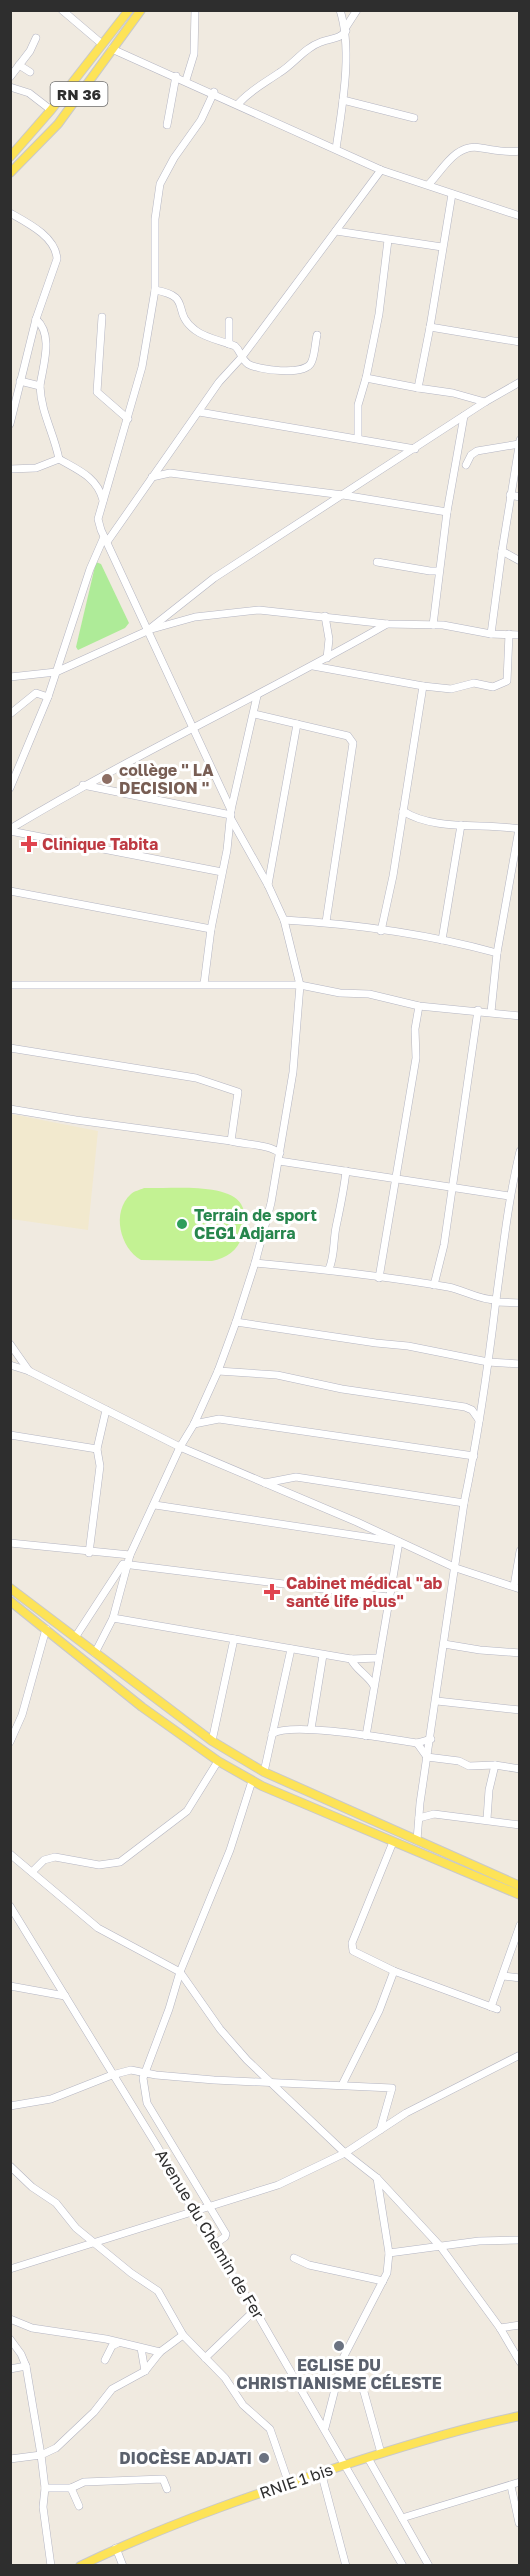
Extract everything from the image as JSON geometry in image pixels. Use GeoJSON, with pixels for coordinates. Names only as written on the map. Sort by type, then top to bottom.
{"type":"FeatureCollection","features":[{"type":"Feature","properties":{"kind":"main road","name":"RN 36"},"geometry":{"type":"LineString","coordinates":[[10,157],[51,110],[129,10]]}},
{"type":"Feature","properties":{"kind":"main road","name":"RN 36"},"geometry":{"type":"LineString","coordinates":[[10,173],[58,124],[141,10]]}},
{"type":"Feature","properties":{"kind":"main road"},"geometry":{"type":"LineString","coordinates":[[10,1588],[212,1741],[264,1772],[519,1886]]}},
{"type":"Feature","properties":{"kind":"main road"},"geometry":{"type":"LineString","coordinates":[[10,1601],[142,1707],[218,1761],[252,1781],[519,1895]]}},
{"type":"Feature","properties":{"kind":"main road","name":"RNIE 1 bis"},"geometry":{"type":"LineString","coordinates":[[80,2565],[116,2548],[219,2508],[321,2472],[381,2453],[519,2416]]}},
{"type":"Feature","properties":{"kind":"street"},"geometry":{"type":"LineString","coordinates":[[62,10],[102,44]]}},
{"type":"Feature","properties":{"kind":"street"},"geometry":{"type":"LineString","coordinates":[[186,80],[194,54],[195,10]]}},
{"type":"Feature","properties":{"kind":"street"},"geometry":{"type":"LineString","coordinates":[[336,149],[343,100],[346,29],[340,10]]}},
{"type":"Feature","properties":{"kind":"street"},"geometry":{"type":"LineString","coordinates":[[238,104],[252,88],[281,72],[320,42],[342,36],[357,10]]}},
{"type":"Feature","properties":{"kind":"street"},"geometry":{"type":"LineString","coordinates":[[10,77],[30,51],[36,38]]}},
{"type":"Feature","properties":{"kind":"street"},"geometry":{"type":"LineString","coordinates":[[112,49],[214,92],[381,170],[429,184],[519,216]]}},
{"type":"Feature","properties":{"kind":"street"},"geometry":{"type":"LineString","coordinates":[[19,64],[30,72]]}},
{"type":"Feature","properties":{"kind":"street"},"geometry":{"type":"LineString","coordinates":[[167,125],[176,76]]}},
{"type":"Feature","properties":{"kind":"street"},"geometry":{"type":"LineString","coordinates":[[10,87],[29,93],[51,110]]}},
{"type":"Feature","properties":{"kind":"street"},"geometry":{"type":"LineString","coordinates":[[95,1653],[113,1618],[130,1555],[218,1371],[255,1263],[271,1203],[293,1072],[300,985],[284,920],[231,814],[105,539],[98,519],[142,368],[155,290],[155,219],[160,184],[174,158],[201,120],[214,92]]}},
{"type":"Feature","properties":{"kind":"street"},"geometry":{"type":"LineString","coordinates":[[343,100],[414,118]]}},
{"type":"Feature","properties":{"kind":"street"},"geometry":{"type":"LineString","coordinates":[[429,184],[463,148],[519,151]]}},
{"type":"Feature","properties":{"kind":"street"},"geometry":{"type":"LineString","coordinates":[[10,788],[48,697],[90,569],[105,539],[219,382],[241,357],[381,170]]}},
{"type":"Feature","properties":{"kind":"street"},"geometry":{"type":"LineString","coordinates":[[418,388],[452,194]]}},
{"type":"Feature","properties":{"kind":"street"},"geometry":{"type":"LineString","coordinates":[[10,213],[30,225],[57,250],[57,259],[36,319],[10,424]]}},
{"type":"Feature","properties":{"kind":"street"},"geometry":{"type":"LineString","coordinates":[[336,231],[442,247]]}},
{"type":"Feature","properties":{"kind":"street"},"geometry":{"type":"LineString","coordinates":[[358,438],[358,405],[379,314],[388,240]]}},
{"type":"Feature","properties":{"kind":"street"},"geometry":{"type":"LineString","coordinates":[[155,290],[172,293],[178,298],[182,315],[197,332],[238,348],[241,357],[250,365],[295,372],[311,363],[317,335]]}},
{"type":"Feature","properties":{"kind":"street"},"geometry":{"type":"LineString","coordinates":[[102,317],[98,392],[128,419]]}},
{"type":"Feature","properties":{"kind":"street"},"geometry":{"type":"LineString","coordinates":[[36,319],[44,330],[46,346],[40,402],[46,423],[55,438],[59,459]]}},
{"type":"Feature","properties":{"kind":"street"},"geometry":{"type":"LineString","coordinates":[[229,321],[229,344]]}},
{"type":"Feature","properties":{"kind":"street"},"geometry":{"type":"LineString","coordinates":[[430,327],[519,342]]}},
{"type":"Feature","properties":{"kind":"street"},"geometry":{"type":"LineString","coordinates":[[366,378],[453,393],[484,402]]}},
{"type":"Feature","properties":{"kind":"street"},"geometry":{"type":"LineString","coordinates":[[20,381],[40,386]]}},
{"type":"Feature","properties":{"kind":"street"},"geometry":{"type":"LineString","coordinates":[[147,631],[214,578],[484,402],[519,382]]}},
{"type":"Feature","properties":{"kind":"street"},"geometry":{"type":"LineString","coordinates":[[199,412],[414,449]]}},
{"type":"Feature","properties":{"kind":"street"},"geometry":{"type":"LineString","coordinates":[[433,625],[447,512],[464,416]]}},
{"type":"Feature","properties":{"kind":"street"},"geometry":{"type":"LineString","coordinates":[[466,465],[471,455],[477,451],[519,442],[491,634]]}},
{"type":"Feature","properties":{"kind":"street"},"geometry":{"type":"LineString","coordinates":[[10,469],[28,469],[59,459],[93,479],[100,489],[103,500]]}},
{"type":"Feature","properties":{"kind":"street"},"geometry":{"type":"LineString","coordinates":[[165,459],[170,473]]}},
{"type":"Feature","properties":{"kind":"street"},"geometry":{"type":"LineString","coordinates":[[152,477],[170,473],[343,495],[447,512]]}},
{"type":"Feature","properties":{"kind":"street"},"geometry":{"type":"LineString","coordinates":[[510,495],[519,497]]}},
{"type":"Feature","properties":{"kind":"street"},"geometry":{"type":"LineString","coordinates":[[502,551],[519,561]]}},
{"type":"Feature","properties":{"kind":"street"},"geometry":{"type":"LineString","coordinates":[[377,562],[439,571]]}},
{"type":"Feature","properties":{"kind":"street"},"geometry":{"type":"LineString","coordinates":[[10,677],[56,672],[147,631],[195,617],[244,611],[325,616],[387,624],[433,625],[491,634],[519,635]]}},
{"type":"Feature","properties":{"kind":"street"},"geometry":{"type":"LineString","coordinates":[[325,616],[329,639],[327,658]]}},
{"type":"Feature","properties":{"kind":"street"},"geometry":{"type":"LineString","coordinates":[[10,830],[83,785],[193,730],[387,624]]}},
{"type":"Feature","properties":{"kind":"street"},"geometry":{"type":"LineString","coordinates":[[313,666],[423,686],[451,689],[474,683],[493,687],[504,684],[508,673],[509,634]]}},
{"type":"Feature","properties":{"kind":"street"},"geometry":{"type":"LineString","coordinates":[[381,931],[404,811],[423,686]]}},
{"type":"Feature","properties":{"kind":"street"},"geometry":{"type":"LineString","coordinates":[[10,714],[36,693],[48,697]]}},
{"type":"Feature","properties":{"kind":"street"},"geometry":{"type":"LineString","coordinates":[[204,984],[231,814],[257,696]]}},
{"type":"Feature","properties":{"kind":"street"},"geometry":{"type":"LineString","coordinates":[[254,714],[348,736],[353,743],[326,922]]}},
{"type":"Feature","properties":{"kind":"street"},"geometry":{"type":"LineString","coordinates":[[268,885],[297,724]]}},
{"type":"Feature","properties":{"kind":"street"},"geometry":{"type":"LineString","coordinates":[[83,785],[231,814]]}},
{"type":"Feature","properties":{"kind":"street"},"geometry":{"type":"LineString","coordinates":[[404,811],[414,818],[461,825],[519,829],[496,953],[491,1012]]}},
{"type":"Feature","properties":{"kind":"street"},"geometry":{"type":"LineString","coordinates":[[401,823],[414,818]]}},
{"type":"Feature","properties":{"kind":"street"},"geometry":{"type":"LineString","coordinates":[[442,940],[461,825]]}},
{"type":"Feature","properties":{"kind":"street"},"geometry":{"type":"LineString","coordinates":[[10,830],[222,872]]}},
{"type":"Feature","properties":{"kind":"street"},"geometry":{"type":"LineString","coordinates":[[10,891],[211,929]]}},
{"type":"Feature","properties":{"kind":"street"},"geometry":{"type":"LineString","coordinates":[[284,920],[326,922],[442,940],[496,953]]}},
{"type":"Feature","properties":{"kind":"street"},"geometry":{"type":"LineString","coordinates":[[10,985],[300,985],[340,993],[369,994],[419,1006],[478,1010],[519,1016]]}},
{"type":"Feature","properties":{"kind":"street"},"geometry":{"type":"LineString","coordinates":[[379,1278],[416,1058],[414,1029],[419,1006]]}},
{"type":"Feature","properties":{"kind":"street"},"geometry":{"type":"LineString","coordinates":[[434,1285],[444,1245],[478,1010]]}},
{"type":"Feature","properties":{"kind":"street"},"geometry":{"type":"LineString","coordinates":[[10,1048],[196,1078],[238,1092],[231,1141]]}},
{"type":"Feature","properties":{"kind":"street"},"geometry":{"type":"LineString","coordinates":[[10,1109],[270,1147],[279,1157],[346,1171],[509,1196]]}},
{"type":"Feature","properties":{"kind":"street"},"geometry":{"type":"LineString","coordinates":[[417,1840],[420,1803],[464,1503],[474,1456],[488,1362],[509,1196],[519,1151]]}},
{"type":"Feature","properties":{"kind":"street"},"geometry":{"type":"LineString","coordinates":[[329,1269],[334,1254],[335,1231],[342,1204],[346,1171]]}},
{"type":"Feature","properties":{"kind":"street"},"geometry":{"type":"LineString","coordinates":[[255,1263],[329,1269],[449,1287],[488,1300],[519,1303]]}},
{"type":"Feature","properties":{"kind":"street"},"geometry":{"type":"LineString","coordinates":[[497,1291],[508,1301]]}},
{"type":"Feature","properties":{"kind":"street"},"geometry":{"type":"LineString","coordinates":[[488,1300],[495,1311]]}},
{"type":"Feature","properties":{"kind":"street"},"geometry":{"type":"LineString","coordinates":[[236,1322],[408,1346],[488,1362],[519,1364]]}},
{"type":"Feature","properties":{"kind":"street"},"geometry":{"type":"LineString","coordinates":[[10,1344],[29,1371]]}},
{"type":"Feature","properties":{"kind":"street"},"geometry":{"type":"LineString","coordinates":[[10,1365],[29,1371],[180,1447],[456,1568],[517,1588],[519,1551]]}},
{"type":"Feature","properties":{"kind":"street"},"geometry":{"type":"LineString","coordinates":[[218,1371],[277,1375],[342,1389],[465,1407],[472,1410],[479,1420]]}},
{"type":"Feature","properties":{"kind":"street"},"geometry":{"type":"LineString","coordinates":[[89,1552],[100,1466],[98,1449],[106,1410]]}},
{"type":"Feature","properties":{"kind":"street"},"geometry":{"type":"LineString","coordinates":[[194,1424],[219,1419],[474,1456]]}},
{"type":"Feature","properties":{"kind":"street"},"geometry":{"type":"LineString","coordinates":[[10,1436],[98,1449]]}},
{"type":"Feature","properties":{"kind":"street"},"geometry":{"type":"LineString","coordinates":[[265,1483],[296,1477],[464,1503]]}},
{"type":"Feature","properties":{"kind":"street"},"geometry":{"type":"LineString","coordinates":[[155,1505],[399,1542]]}},
{"type":"Feature","properties":{"kind":"street"},"geometry":{"type":"LineString","coordinates":[[366,1736],[399,1542]]}},
{"type":"Feature","properties":{"kind":"street"},"geometry":{"type":"LineString","coordinates":[[10,1543],[130,1555]]}},
{"type":"Feature","properties":{"kind":"street"},"geometry":{"type":"LineString","coordinates":[[76,1636],[121,1566],[127,1565],[388,1597]]}},
{"type":"Feature","properties":{"kind":"street"},"geometry":{"type":"LineString","coordinates":[[113,1618],[323,1655],[351,1659],[379,1658]]}},
{"type":"Feature","properties":{"kind":"street"},"geometry":{"type":"LineString","coordinates":[[11,1735],[22,1715],[46,1629]]}},
{"type":"Feature","properties":{"kind":"street"},"geometry":{"type":"LineString","coordinates":[[212,1741],[234,1639]]}},
{"type":"Feature","properties":{"kind":"street"},"geometry":{"type":"LineString","coordinates":[[444,1644],[519,1653]]}},
{"type":"Feature","properties":{"kind":"street"},"geometry":{"type":"LineString","coordinates":[[264,1772],[291,1649]]}},
{"type":"Feature","properties":{"kind":"street"},"geometry":{"type":"LineString","coordinates":[[311,1729],[323,1655]]}},
{"type":"Feature","properties":{"kind":"street"},"geometry":{"type":"LineString","coordinates":[[351,1659],[352,1663],[366,1674],[374,1686]]}},
{"type":"Feature","properties":{"kind":"street"},"geometry":{"type":"LineString","coordinates":[[366,1674],[377,1671]]}},
{"type":"Feature","properties":{"kind":"street"},"geometry":{"type":"LineString","coordinates":[[436,1701],[519,1710]]}},
{"type":"Feature","properties":{"kind":"street"},"geometry":{"type":"LineString","coordinates":[[272,1734],[281,1729],[311,1729],[417,1743],[431,1740]]}},
{"type":"Feature","properties":{"kind":"street"},"geometry":{"type":"LineString","coordinates":[[417,1743],[427,1757],[459,1761],[469,1766],[495,1765],[519,1769]]}},
{"type":"Feature","properties":{"kind":"street"},"geometry":{"type":"LineString","coordinates":[[32,1872],[44,1860],[55,1857],[99,1865],[120,1862],[187,1811],[218,1761]]}},
{"type":"Feature","properties":{"kind":"street"},"geometry":{"type":"LineString","coordinates":[[487,1819],[489,1790],[495,1765]]}},
{"type":"Feature","properties":{"kind":"street"},"geometry":{"type":"LineString","coordinates":[[213,2245],[226,2234],[208,2208],[147,2103],[144,2088],[145,2073],[180,1972],[230,1850],[252,1781]]}},
{"type":"Feature","properties":{"kind":"street"},"geometry":{"type":"LineString","coordinates":[[420,1803],[430,1814]]}},
{"type":"Feature","properties":{"kind":"street"},"geometry":{"type":"LineString","coordinates":[[419,1818],[430,1814],[487,1819],[519,1825]]}},
{"type":"Feature","properties":{"kind":"street"},"geometry":{"type":"LineString","coordinates":[[393,1842],[351,1943],[353,1951],[394,1971],[494,2008],[519,1925]]}},
{"type":"Feature","properties":{"kind":"street"},"geometry":{"type":"LineString","coordinates":[[10,1854],[98,1928],[180,1972],[220,2030],[247,2060],[345,2153],[377,2178],[440,2246],[500,2328],[519,2362]]}},
{"type":"Feature","properties":{"kind":"street","name":"Avenue du Chemin de Fer"},"geometry":{"type":"LineString","coordinates":[[10,1906],[213,2245],[255,2310],[403,2565]]}},
{"type":"Feature","properties":{"kind":"street"},"geometry":{"type":"LineString","coordinates":[[342,2085],[379,2011],[394,1971]]}},
{"type":"Feature","properties":{"kind":"street"},"geometry":{"type":"LineString","coordinates":[[503,1976],[519,1978]]}},
{"type":"Feature","properties":{"kind":"street"},"geometry":{"type":"LineString","coordinates":[[10,1986],[65,1996]]}},
{"type":"Feature","properties":{"kind":"street"},"geometry":{"type":"LineString","coordinates":[[10,2269],[278,2185],[345,2153],[406,2113],[519,2055]]}},
{"type":"Feature","properties":{"kind":"street"},"geometry":{"type":"LineString","coordinates":[[10,2106],[51,2099],[112,2074],[132,2070],[272,2083],[392,2088],[380,2130]]}},
{"type":"Feature","properties":{"kind":"street"},"geometry":{"type":"LineString","coordinates":[[10,2166],[33,2187],[56,2203],[76,2228],[131,2273],[158,2291],[183,2335],[225,2378],[243,2405],[270,2429],[289,2484]]}},
{"type":"Feature","properties":{"kind":"street"},"geometry":{"type":"LineString","coordinates":[[325,2428],[343,2358],[387,2273],[389,2253],[377,2178]]}},
{"type":"Feature","properties":{"kind":"street"},"geometry":{"type":"LineString","coordinates":[[389,2253],[479,2241],[519,2240]]}},
{"type":"Feature","properties":{"kind":"street"},"geometry":{"type":"LineString","coordinates":[[294,2258],[309,2265],[383,2281]]}},
{"type":"Feature","properties":{"kind":"street"},"geometry":{"type":"LineString","coordinates":[[205,2358],[255,2310]]}},
{"type":"Feature","properties":{"kind":"street"},"geometry":{"type":"LineString","coordinates":[[10,2319],[32,2328],[159,2352]]}},
{"type":"Feature","properties":{"kind":"street"},"geometry":{"type":"LineString","coordinates":[[500,2328],[519,2325]]}},
{"type":"Feature","properties":{"kind":"street"},"geometry":{"type":"LineString","coordinates":[[10,2459],[41,2456],[56,2448],[94,2412],[112,2389],[146,2371],[159,2352],[183,2335]]}},
{"type":"Feature","properties":{"kind":"street"},"geometry":{"type":"LineString","coordinates":[[10,2339],[21,2354],[26,2366],[41,2456],[45,2488],[43,2507],[51,2565]]}},
{"type":"Feature","properties":{"kind":"street"},"geometry":{"type":"LineString","coordinates":[[105,2360],[112,2346],[118,2343]]}},
{"type":"Feature","properties":{"kind":"street"},"geometry":{"type":"LineString","coordinates":[[141,2348],[146,2371]]}},
{"type":"Feature","properties":{"kind":"street"},"geometry":{"type":"LineString","coordinates":[[10,2369],[26,2366]]}},
{"type":"Feature","properties":{"kind":"street"},"geometry":{"type":"LineString","coordinates":[[341,2372],[360,2386],[364,2392],[381,2453]]}},
{"type":"Feature","properties":{"kind":"street"},"geometry":{"type":"LineString","coordinates":[[368,2458],[429,2565]]}},
{"type":"Feature","properties":{"kind":"street"},"geometry":{"type":"LineString","coordinates":[[321,2472],[346,2565]]}},
{"type":"Feature","properties":{"kind":"street"},"geometry":{"type":"LineString","coordinates":[[45,2488],[71,2488],[84,2482],[140,2479],[163,2480],[167,2489]]}},
{"type":"Feature","properties":{"kind":"street"},"geometry":{"type":"LineString","coordinates":[[402,2518],[519,2482]]}},
{"type":"Feature","properties":{"kind":"street"},"geometry":{"type":"LineString","coordinates":[[511,2486],[519,2523]]}},
{"type":"Feature","properties":{"kind":"street"},"geometry":{"type":"LineString","coordinates":[[71,2488],[79,2506]]}},
{"type":"Feature","properties":{"kind":"street"},"geometry":{"type":"LineString","coordinates":[[116,2548],[123,2565]]}},
{"type":"Feature","properties":{"kind":"shaded area"},"geometry":{"type":"Polygon","coordinates":[[[11,1114],[98,1131],[88,1230],[11,1219],[11,1114]]]}},
{"type":"Feature","properties":{"kind":"green space"},"geometry":{"type":"Polygon","coordinates":[[[96,562],[101,564],[129,623],[125,628],[78,650],[76,647],[96,562]]]}},
{"type":"Feature","properties":{"kind":"green space","name":"Terrain de sport CEG1 Adjarra"},"geometry":{"type":"Polygon","coordinates":[[[144,1188],[196,1188],[224,1192],[234,1197],[241,1204],[244,1216],[242,1236],[238,1246],[227,1256],[212,1261],[141,1260],[123,1239],[120,1220],[125,1202],[132,1193],[144,1188]]]}},
{"type":"Feature","properties":{"kind":"place","name":"collège '' LA DECISION ''"},"geometry":{"type":"Point","coordinates":[107,779]}},
{"type":"Feature","properties":{"kind":"place","name":"Clinique Tabita"},"geometry":{"type":"Point","coordinates":[29,844]}},
{"type":"Feature","properties":{"kind":"place","name":"Terrain de sport CEG1 Adjarra"},"geometry":{"type":"Point","coordinates":[182,1224]}},
{"type":"Feature","properties":{"kind":"place","name":"Cabinet médical \"ab santé life plus\""},"geometry":{"type":"Point","coordinates":[272,1592]}},
{"type":"Feature","properties":{"kind":"place","name":"EGLISE DU CHRISTIANISME CÉLESTE"},"geometry":{"type":"Point","coordinates":[339,2346]}},
{"type":"Feature","properties":{"kind":"place","name":"DIOCÈSE ADJATI"},"geometry":{"type":"Point","coordinates":[264,2458]}}]}
